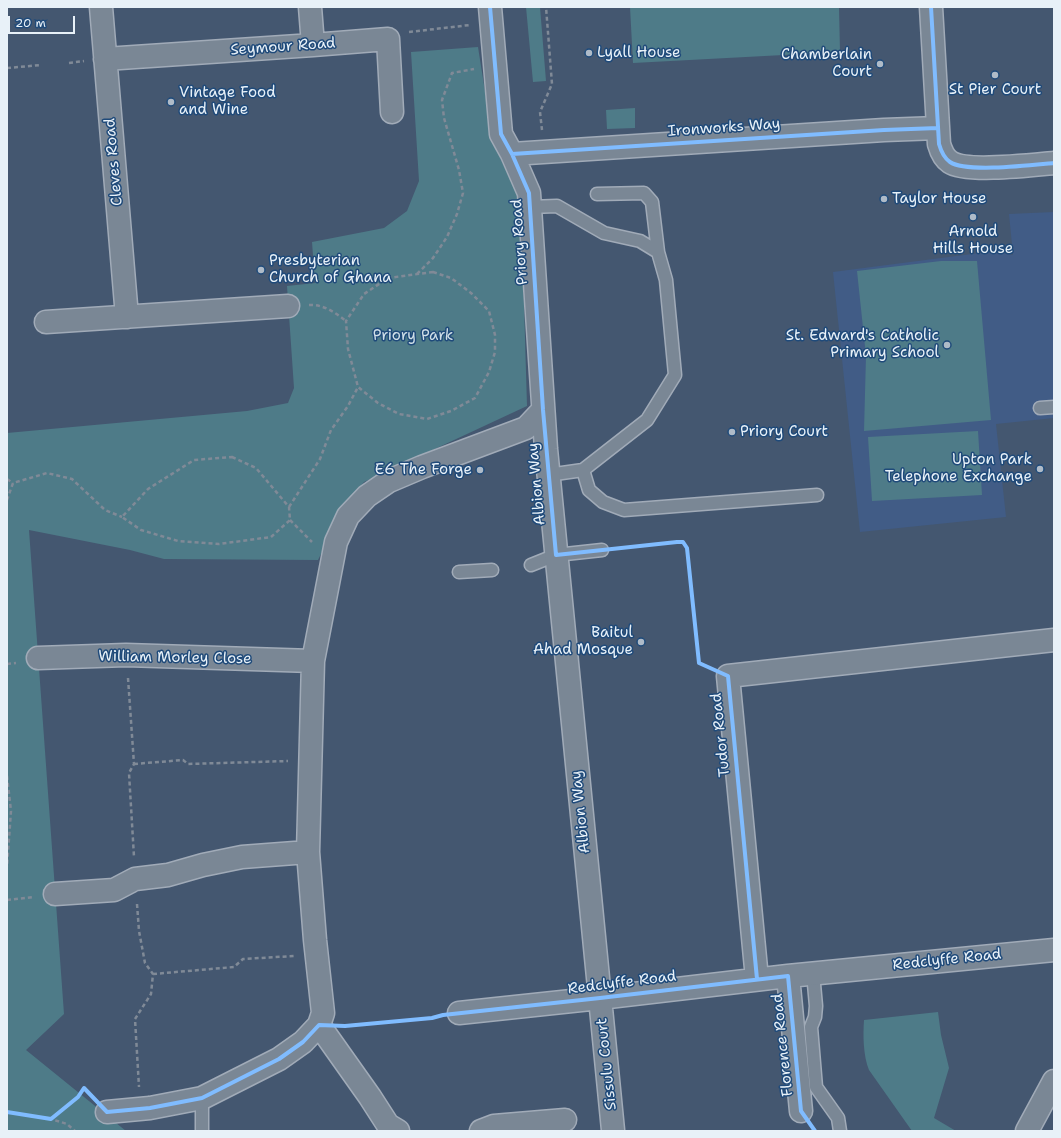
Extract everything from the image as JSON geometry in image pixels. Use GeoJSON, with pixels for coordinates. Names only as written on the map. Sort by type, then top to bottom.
{"type":"FeatureCollection","features":[{"type":"Feature","properties":{"kind":"street","name":"Cleves Road"},"geometry":{"type":"LineString","coordinates":[[101,7],[127,317]]}},
{"type":"Feature","properties":{"kind":"street"},"geometry":{"type":"LineString","coordinates":[[310,7],[313,45]]}},
{"type":"Feature","properties":{"kind":"street"},"geometry":{"type":"LineString","coordinates":[[931,7],[939,144],[942,153],[949,162],[960,167],[983,168],[1054,164]]}},
{"type":"Feature","properties":{"kind":"street","name":"Priory Road"},"geometry":{"type":"LineString","coordinates":[[490,15],[501,134],[512,154],[529,193],[542,410]]}},
{"type":"Feature","properties":{"kind":"street","name":"Seymour Road"},"geometry":{"type":"LineString","coordinates":[[105,59],[313,45],[388,38]]}},
{"type":"Feature","properties":{"kind":"street"},"geometry":{"type":"LineString","coordinates":[[388,38],[392,112]]}},
{"type":"Feature","properties":{"kind":"street","name":"Ironworks Way"},"geometry":{"type":"LineString","coordinates":[[512,154],[884,130],[938,128]]}},
{"type":"Feature","properties":{"kind":"street"},"geometry":{"type":"LineString","coordinates":[[46,322],[288,306]]}},
{"type":"Feature","properties":{"kind":"street"},"geometry":{"type":"LineString","coordinates":[[107,1112],[150,1108],[202,1098],[279,1059],[303,1042],[319,1025],[323,1013],[308,852],[313,661],[336,542],[348,516],[367,496],[389,481],[526,428],[542,410]]}},
{"type":"Feature","properties":{"kind":"street","name":"Albion Way"},"geometry":{"type":"LineString","coordinates":[[542,410],[600,998]]}},
{"type":"Feature","properties":{"kind":"street","name":"Tudor Road"},"geometry":{"type":"LineString","coordinates":[[757,979],[728,676],[1054,640]]}},
{"type":"Feature","properties":{"kind":"street","name":"William Morley Close"},"geometry":{"type":"LineString","coordinates":[[38,658],[126,655],[313,661]]}},
{"type":"Feature","properties":{"kind":"street"},"geometry":{"type":"LineString","coordinates":[[55,894],[114,890],[135,880],[168,875],[203,865],[242,857],[308,852]]}},
{"type":"Feature","properties":{"kind":"street","name":"Redclyffe Road"},"geometry":{"type":"LineString","coordinates":[[459,1013],[813,973],[1054,950]]}},
{"type":"Feature","properties":{"kind":"street","name":"Florence Road"},"geometry":{"type":"LineString","coordinates":[[788,976],[802,1111]]}},
{"type":"Feature","properties":{"kind":"street","name":"Sissulu Court"},"geometry":{"type":"LineString","coordinates":[[600,998],[613,1130]]}},
{"type":"Feature","properties":{"kind":"street"},"geometry":{"type":"LineString","coordinates":[[319,1025],[388,1125],[398,1131]]}},
{"type":"Feature","properties":{"kind":"street"},"geometry":{"type":"LineString","coordinates":[[1027,1131],[1054,1081]]}},
{"type":"Feature","properties":{"kind":"street"},"geometry":{"type":"LineString","coordinates":[[481,1131],[494,1126],[565,1120]]}},
{"type":"Feature","properties":{"kind":"lane"},"geometry":{"type":"LineString","coordinates":[[548,475],[583,470],[647,420],[675,375],[666,280],[658,252],[652,202],[644,193],[597,194]]}},
{"type":"Feature","properties":{"kind":"lane"},"geometry":{"type":"LineString","coordinates":[[530,207],[557,206],[604,233],[640,240],[658,252]]}},
{"type":"Feature","properties":{"kind":"lane"},"geometry":{"type":"LineString","coordinates":[[1040,408],[1054,407]]}},
{"type":"Feature","properties":{"kind":"lane"},"geometry":{"type":"LineString","coordinates":[[583,470],[589,490],[603,502],[624,510],[817,495]]}},
{"type":"Feature","properties":{"kind":"lane"},"geometry":{"type":"LineString","coordinates":[[531,566],[602,550]]}},
{"type":"Feature","properties":{"kind":"lane"},"geometry":{"type":"LineString","coordinates":[[459,572],[492,570]]}},
{"type":"Feature","properties":{"kind":"lane"},"geometry":{"type":"LineString","coordinates":[[813,973],[816,1006],[815,1017],[811,1027],[816,1087],[838,1118],[840,1131]]}},
{"type":"Feature","properties":{"kind":"lane"},"geometry":{"type":"LineString","coordinates":[[202,1098],[202,1131]]}},
{"type":"Feature","properties":{"kind":"path"},"geometry":{"type":"LineString","coordinates":[[543,152],[540,112],[552,84],[546,7]]}},
{"type":"Feature","properties":{"kind":"path"},"geometry":{"type":"LineString","coordinates":[[388,38],[397,34],[490,15]]}},
{"type":"Feature","properties":{"kind":"path"},"geometry":{"type":"LineString","coordinates":[[7,68],[41,65]]}},
{"type":"Feature","properties":{"kind":"path"},"geometry":{"type":"LineString","coordinates":[[417,274],[433,258],[446,237],[457,214],[464,193],[460,170],[443,112],[442,100],[452,73],[495,65]]}},
{"type":"Feature","properties":{"kind":"path"},"geometry":{"type":"LineString","coordinates":[[433,272],[451,278],[471,292],[489,311],[494,336],[494,352],[489,372],[475,398],[450,411],[427,419],[399,414],[378,403],[358,388],[348,349],[346,321],[364,294],[388,278],[417,274],[433,272]]}},
{"type":"Feature","properties":{"kind":"path"},"geometry":{"type":"LineString","coordinates":[[288,306],[313,305],[333,311],[346,321]]}},
{"type":"Feature","properties":{"kind":"path"},"geometry":{"type":"LineString","coordinates":[[289,507],[320,459],[331,430],[348,406],[358,388]]}},
{"type":"Feature","properties":{"kind":"path"},"geometry":{"type":"LineString","coordinates":[[122,517],[148,490],[194,460],[232,457],[256,468],[289,507],[290,520],[333,561]]}},
{"type":"Feature","properties":{"kind":"path"},"geometry":{"type":"LineString","coordinates":[[13,483],[47,473],[72,479],[104,510],[122,517],[141,530],[178,541],[219,544],[271,537],[290,520]]}},
{"type":"Feature","properties":{"kind":"path"},"geometry":{"type":"LineString","coordinates":[[7,479],[13,483]]}},
{"type":"Feature","properties":{"kind":"path"},"geometry":{"type":"LineString","coordinates":[[7,500],[13,483]]}},
{"type":"Feature","properties":{"kind":"path"},"geometry":{"type":"LineString","coordinates":[[134,764],[183,760],[188,764],[310,760]]}},
{"type":"Feature","properties":{"kind":"path"},"geometry":{"type":"LineString","coordinates":[[7,776],[11,811],[7,867]]}},
{"type":"Feature","properties":{"kind":"path"},"geometry":{"type":"LineString","coordinates":[[7,900],[55,894]]}},
{"type":"Feature","properties":{"kind":"path"},"geometry":{"type":"LineString","coordinates":[[153,974],[234,967],[243,959],[317,954]]}},
{"type":"Feature","properties":{"kind":"path"},"geometry":{"type":"LineString","coordinates":[[51,1119],[78,1096],[84,1088],[107,1112]]}},
{"type":"Feature","properties":{"kind":"path"},"geometry":{"type":"LineString","coordinates":[[7,1112],[51,1119],[67,1124],[76,1131]]}},
{"type":"Feature","properties":{"kind":"shaded area","name":"St. Edward's Catholic Primary School"},"geometry":{"type":"Polygon","coordinates":[[[1054,212],[1054,418],[996,424],[1006,517],[860,532],[833,272],[995,251],[1013,255],[1009,214],[1054,212]]]}},
{"type":"Feature","properties":{"kind":"green space"},"geometry":{"type":"Polygon","coordinates":[[[526,7],[540,7],[546,81],[533,82],[526,7]]]}},
{"type":"Feature","properties":{"kind":"green space"},"geometry":{"type":"Polygon","coordinates":[[[630,7],[839,7],[840,52],[633,63],[630,7]]]}},
{"type":"Feature","properties":{"kind":"green space","name":"Priory Park"},"geometry":{"type":"Polygon","coordinates":[[[478,47],[493,142],[521,203],[527,406],[364,482],[346,503],[318,560],[164,559],[130,550],[29,530],[64,1014],[26,1050],[126,1131],[7,1131],[7,433],[247,411],[288,403],[294,388],[287,286],[315,283],[312,242],[384,228],[407,211],[419,181],[411,52],[478,47]]]}},
{"type":"Feature","properties":{"kind":"green space"},"geometry":{"type":"Polygon","coordinates":[[[635,108],[635,128],[607,129],[606,110],[635,108]]]}},
{"type":"Feature","properties":{"kind":"green space"},"geometry":{"type":"Polygon","coordinates":[[[941,261],[977,261],[991,420],[864,431],[866,356],[857,271],[941,261]]]}},
{"type":"Feature","properties":{"kind":"green space"},"geometry":{"type":"Polygon","coordinates":[[[978,431],[982,495],[872,501],[868,437],[978,431]]]}},
{"type":"Feature","properties":{"kind":"green space"},"geometry":{"type":"Polygon","coordinates":[[[938,1012],[941,1035],[949,1068],[934,1118],[956,1131],[912,1131],[869,1070],[865,1052],[864,1020],[938,1012]]]}},
{"type":"Feature","properties":{"kind":"cycle path"},"geometry":{"type":"LineString","coordinates":[[490,7],[501,134],[512,154],[529,193],[543,410],[556,555],[677,542],[683,542],[687,548],[699,663],[728,676],[757,979]]}},
{"type":"Feature","properties":{"kind":"cycle path"},"geometry":{"type":"LineString","coordinates":[[931,7],[939,144],[946,158],[950,162],[958,165],[984,168],[1054,163]]}},
{"type":"Feature","properties":{"kind":"cycle path"},"geometry":{"type":"LineString","coordinates":[[512,154],[884,130],[938,128]]}},
{"type":"Feature","properties":{"kind":"cycle path"},"geometry":{"type":"LineString","coordinates":[[7,1112],[51,1119],[78,1097],[84,1088],[107,1112],[150,1108],[202,1098],[279,1059],[303,1042],[319,1025],[345,1026],[432,1018],[443,1015],[788,976],[801,1111],[815,1131]]}},
{"type":"Feature","properties":{"kind":"place","name":"Lyall House"},"geometry":{"type":"Point","coordinates":[589,53]}},
{"type":"Feature","properties":{"kind":"place","name":"Chamberlain Court"},"geometry":{"type":"Point","coordinates":[880,64]}},
{"type":"Feature","properties":{"kind":"place","name":"St Pier Court"},"geometry":{"type":"Point","coordinates":[995,75]}},
{"type":"Feature","properties":{"kind":"place","name":"Vintage Food and Wine"},"geometry":{"type":"Point","coordinates":[171,102]}},
{"type":"Feature","properties":{"kind":"place","name":"Taylor House"},"geometry":{"type":"Point","coordinates":[884,199]}},
{"type":"Feature","properties":{"kind":"place","name":"Arnold Hills House"},"geometry":{"type":"Point","coordinates":[973,217]}},
{"type":"Feature","properties":{"kind":"place","name":"Presbyterian Church of Ghana"},"geometry":{"type":"Point","coordinates":[261,270]}},
{"type":"Feature","properties":{"kind":"place","name":"St. Edward's Catholic Primary School"},"geometry":{"type":"Point","coordinates":[947,345]}},
{"type":"Feature","properties":{"kind":"place","name":"Priory Court"},"geometry":{"type":"Point","coordinates":[732,432]}},
{"type":"Feature","properties":{"kind":"place","name":"Upton Park Telephone Exchange"},"geometry":{"type":"Point","coordinates":[1040,469]}},
{"type":"Feature","properties":{"kind":"place","name":"E6 The Forge"},"geometry":{"type":"Point","coordinates":[480,470]}},
{"type":"Feature","properties":{"kind":"place","name":"Baitul Ahad Mosque"},"geometry":{"type":"Point","coordinates":[641,642]}}]}
